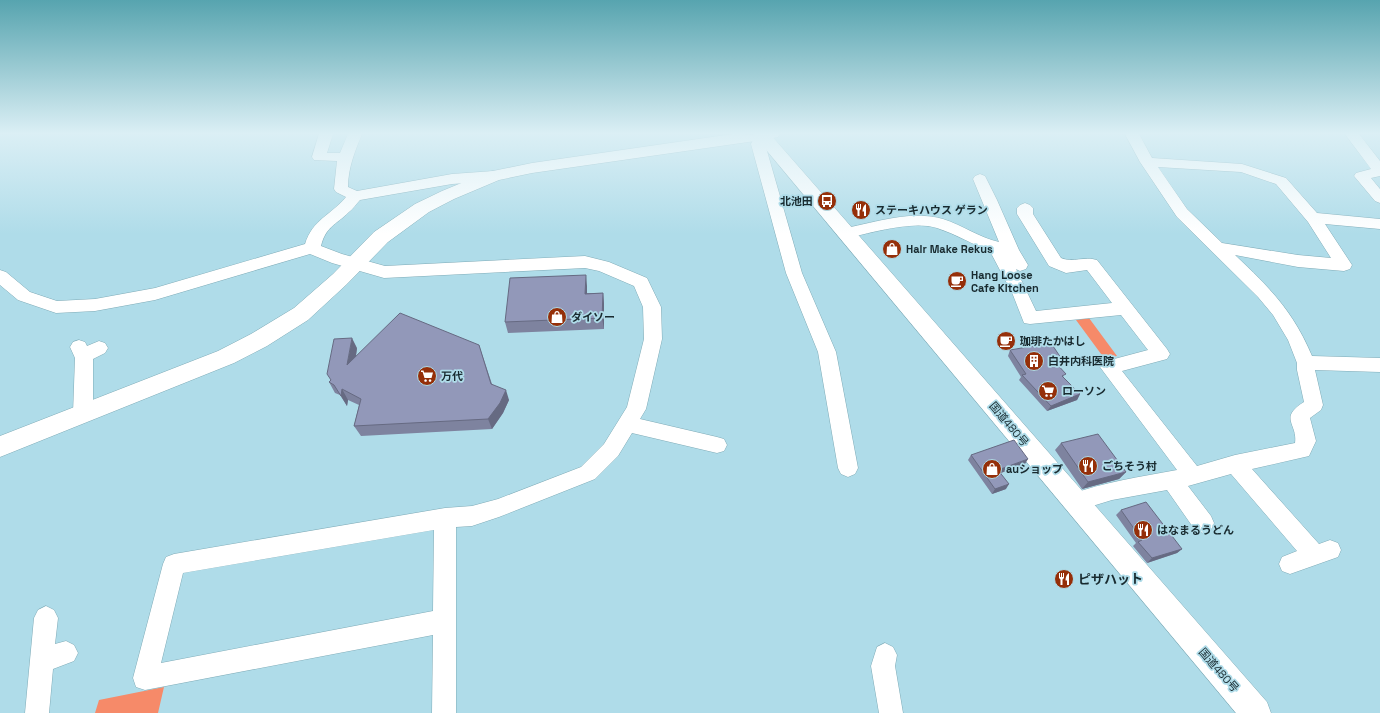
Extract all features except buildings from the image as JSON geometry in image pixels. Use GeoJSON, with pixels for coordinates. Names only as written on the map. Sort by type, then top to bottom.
{"type":"FeatureCollection","features":[{"type":"Feature","properties":{"kind":"main road"},"geometry":{"type":"LineString","coordinates":[[0,447],[226,357],[259,340],[301,314],[340,279],[381,237],[422,208],[448,195],[494,176],[538,167]]}},
{"type":"Feature","properties":{"kind":"main road","name":"国道480号"},"geometry":{"type":"LineString","coordinates":[[793,167],[846,233],[1256,713]]}},
{"type":"Feature","properties":{"kind":"street"},"geometry":{"type":"LineString","coordinates":[[343,167],[341,172],[341,189],[355,196],[452,179],[494,176]]}},
{"type":"Feature","properties":{"kind":"street"},"geometry":{"type":"LineString","coordinates":[[764,167],[794,273],[827,352],[848,468]]}},
{"type":"Feature","properties":{"kind":"street"},"geometry":{"type":"LineString","coordinates":[[1076,502],[1112,491],[1192,476],[1235,464],[1302,450],[1306,441],[1300,425],[1300,416],[1304,411],[1314,405],[1306,370],[1306,363],[1296,339],[1279,311],[1264,293],[1182,213],[1151,167]]}},
{"type":"Feature","properties":{"kind":"street"},"geometry":{"type":"LineString","coordinates":[[1219,248],[1227,248],[1298,261],[1344,265],[1313,218],[1281,181],[1242,168],[1230,167]]}},
{"type":"Feature","properties":{"kind":"street"},"geometry":{"type":"LineString","coordinates":[[1380,171],[1361,176],[1380,198]]}},
{"type":"Feature","properties":{"kind":"street"},"geometry":{"type":"LineString","coordinates":[[980,179],[997,199],[1005,249],[1000,255],[1021,295],[1030,318],[1124,308]]}},
{"type":"Feature","properties":{"kind":"street"},"geometry":{"type":"LineString","coordinates":[[312,248],[316,235],[323,226],[344,209],[355,196]]}},
{"type":"Feature","properties":{"kind":"street"},"geometry":{"type":"LineString","coordinates":[[1025,208],[1025,214],[1041,228],[1055,262],[1066,267],[1091,264],[1099,265],[1124,308],[1161,354],[1109,367],[1192,476]]}},
{"type":"Feature","properties":{"kind":"street"},"geometry":{"type":"LineString","coordinates":[[1313,218],[1380,224]]}},
{"type":"Feature","properties":{"kind":"street"},"geometry":{"type":"LineString","coordinates":[[846,233],[898,223],[920,221],[940,223],[951,221],[1005,249],[1020,265]]}},
{"type":"Feature","properties":{"kind":"street"},"geometry":{"type":"LineString","coordinates":[[0,276],[24,296],[56,307],[94,305],[155,294],[312,248],[323,254],[355,262],[384,272],[585,262],[603,266],[640,282],[652,307],[653,338],[636,409],[611,450],[588,473],[499,508],[472,516],[445,518],[174,564],[145,678],[444,621]]}},
{"type":"Feature","properties":{"kind":"street"},"geometry":{"type":"LineString","coordinates":[[75,417],[81,352],[99,348]]}},
{"type":"Feature","properties":{"kind":"street"},"geometry":{"type":"LineString","coordinates":[[1306,363],[1380,365]]}},
{"type":"Feature","properties":{"kind":"street"},"geometry":{"type":"LineString","coordinates":[[627,424],[718,445]]}},
{"type":"Feature","properties":{"kind":"street"},"geometry":{"type":"LineString","coordinates":[[1235,464],[1323,553],[1290,564]]}},
{"type":"Feature","properties":{"kind":"street"},"geometry":{"type":"LineString","coordinates":[[1172,480],[1203,523]]}},
{"type":"Feature","properties":{"kind":"street"},"geometry":{"type":"LineString","coordinates":[[444,713],[445,518]]}},
{"type":"Feature","properties":{"kind":"street"},"geometry":{"type":"LineString","coordinates":[[37,713],[46,618]]}},
{"type":"Feature","properties":{"kind":"street"},"geometry":{"type":"LineString","coordinates":[[42,660],[66,653]]}},
{"type":"Feature","properties":{"kind":"street"},"geometry":{"type":"LineString","coordinates":[[885,656],[883,666],[892,713]]}},
{"type":"Feature","properties":{"kind":"shaded area"},"geometry":{"type":"Polygon","coordinates":[[[1089,318],[1117,356],[1104,358],[1076,320],[1089,318]]]}},
{"type":"Feature","properties":{"kind":"shaded area"},"geometry":{"type":"Polygon","coordinates":[[[164,687],[158,713],[95,713],[99,700],[164,687]]]}},
{"type":"Feature","properties":{"kind":"place","name":"北池田"},"geometry":{"type":"Point","coordinates":[827,201]}},
{"type":"Feature","properties":{"kind":"place","name":"ステーキハウス ゲラン"},"geometry":{"type":"Point","coordinates":[861,210]}},
{"type":"Feature","properties":{"kind":"place","name":"Hair Make Rekus"},"geometry":{"type":"Point","coordinates":[892,249]}},
{"type":"Feature","properties":{"kind":"place","name":"Hang Loose Cafe Kitchen"},"geometry":{"type":"Point","coordinates":[957,281]}},
{"type":"Feature","properties":{"kind":"place","name":"ダイソー"},"geometry":{"type":"Point","coordinates":[557,317]}},
{"type":"Feature","properties":{"kind":"place","name":"珈琲たかはし"},"geometry":{"type":"Point","coordinates":[1006,341]}},
{"type":"Feature","properties":{"kind":"place","name":"白井内科医院"},"geometry":{"type":"Point","coordinates":[1034,361]}},
{"type":"Feature","properties":{"kind":"place","name":"万代"},"geometry":{"type":"Point","coordinates":[427,376]}},
{"type":"Feature","properties":{"kind":"place","name":"ローソン"},"geometry":{"type":"Point","coordinates":[1048,391]}},
{"type":"Feature","properties":{"kind":"place","name":"ごちそう村"},"geometry":{"type":"Point","coordinates":[1088,466]}},
{"type":"Feature","properties":{"kind":"place","name":"auショップ"},"geometry":{"type":"Point","coordinates":[992,469]}},
{"type":"Feature","properties":{"kind":"place","name":"はなまるうどん"},"geometry":{"type":"Point","coordinates":[1143,530]}},
{"type":"Feature","properties":{"kind":"place","name":"ピザハット"},"geometry":{"type":"Point","coordinates":[1064,579]}}]}
